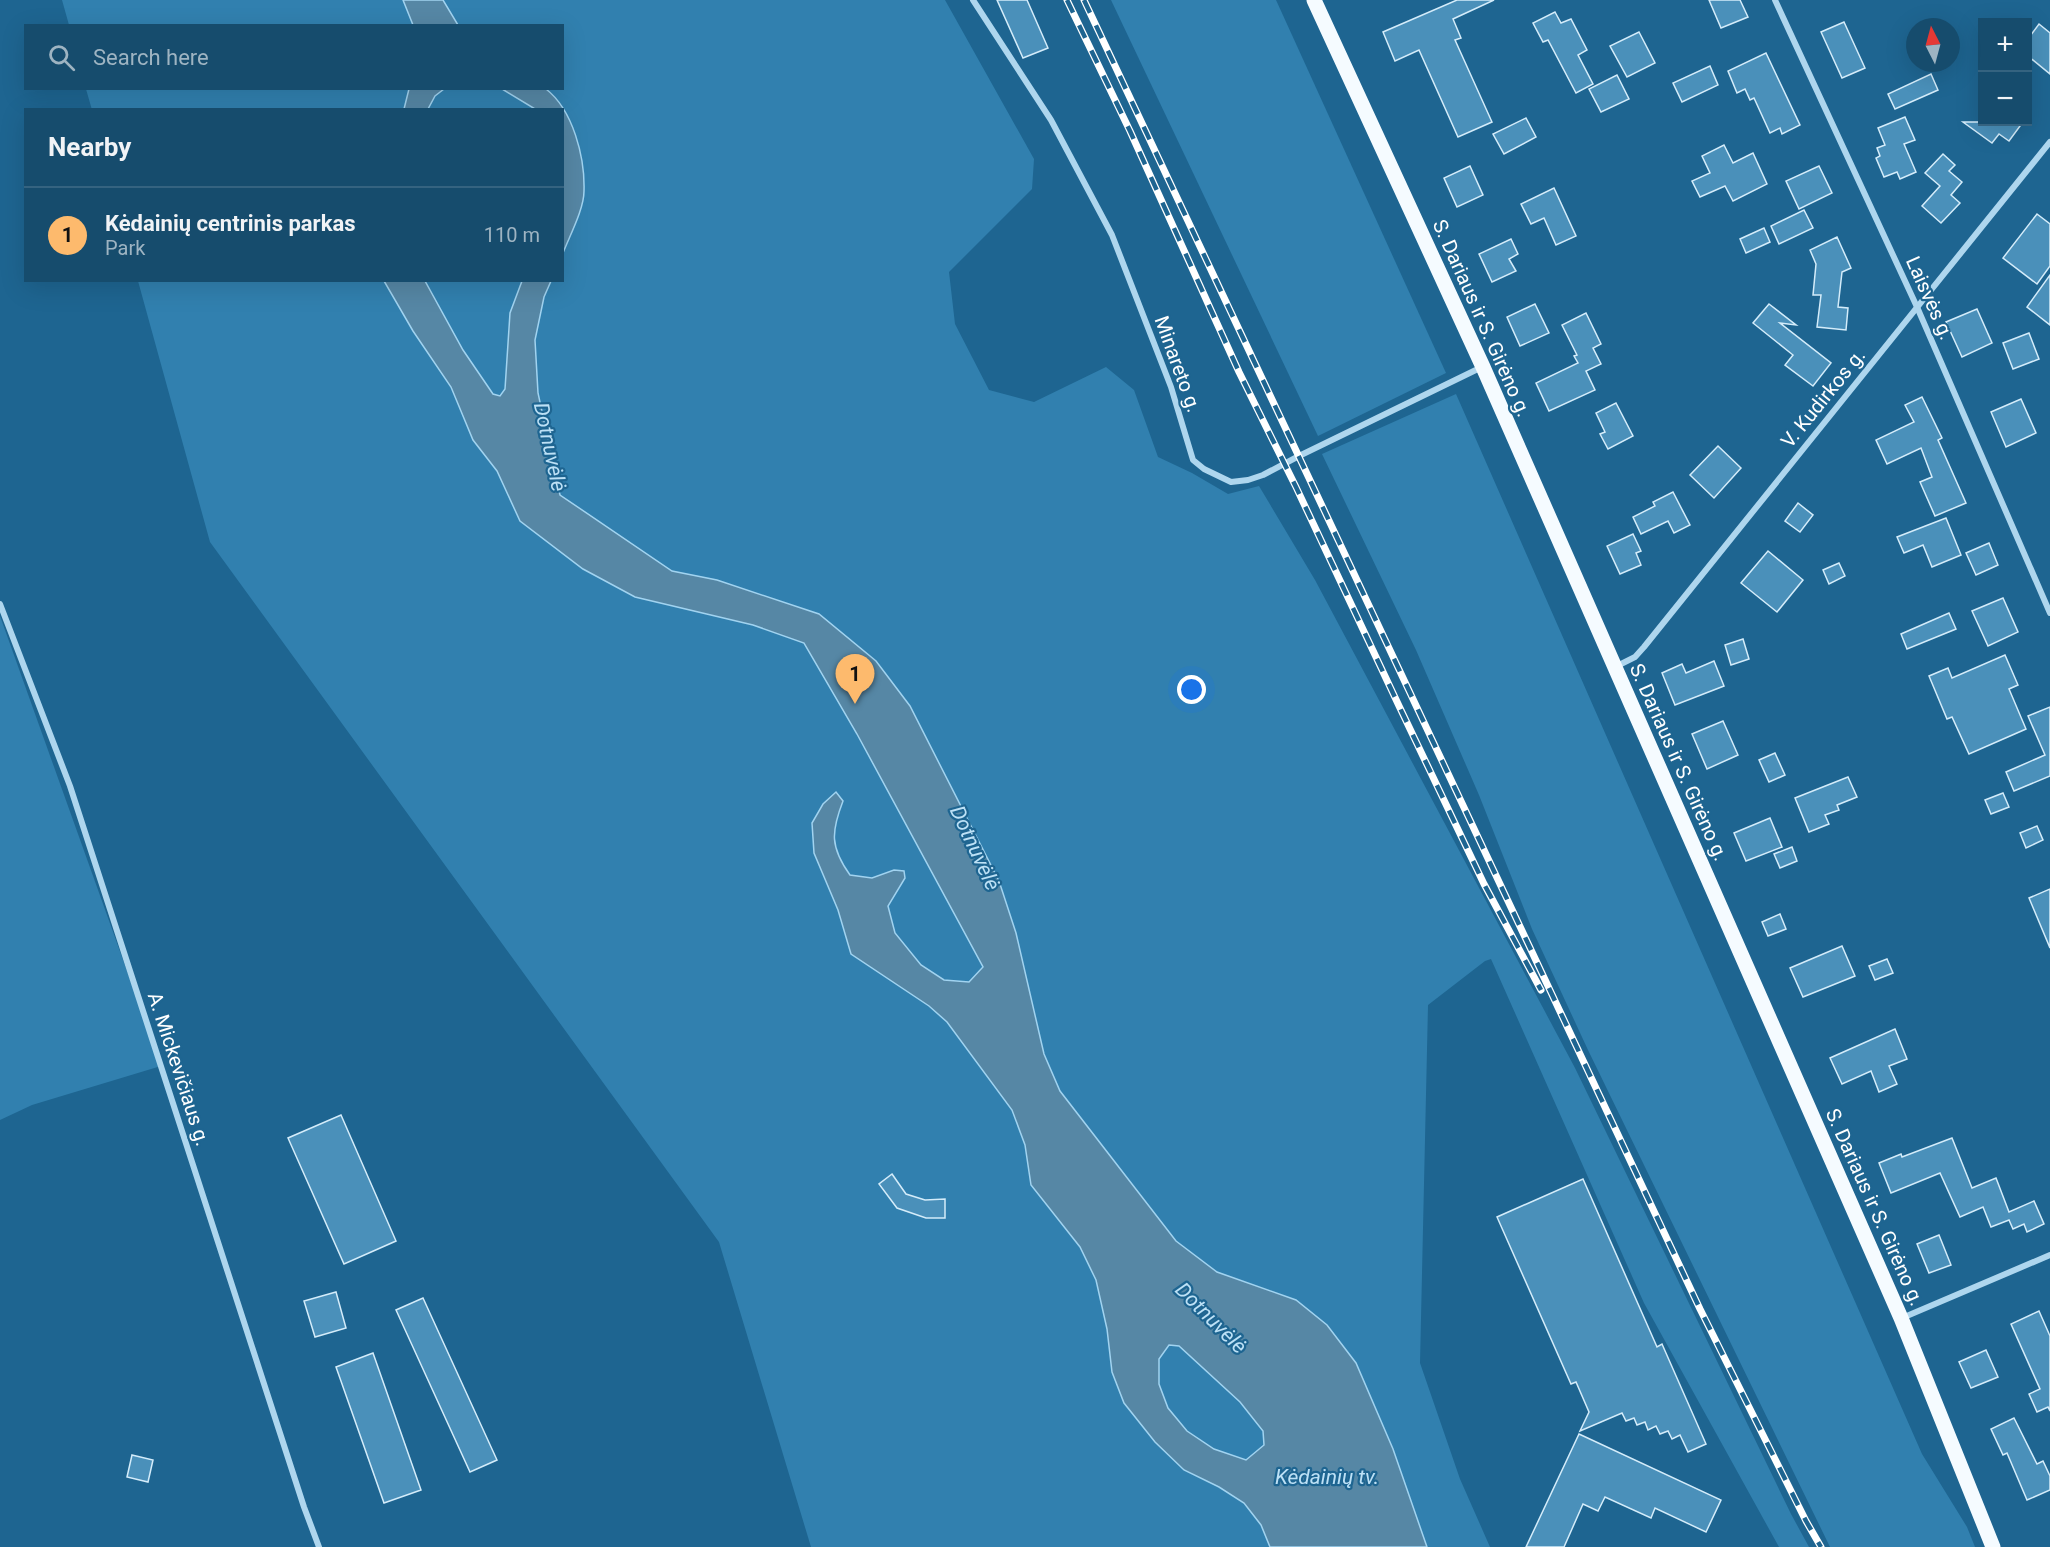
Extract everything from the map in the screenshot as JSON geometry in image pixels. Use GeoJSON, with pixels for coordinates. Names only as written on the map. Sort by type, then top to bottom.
{"type":"FeatureCollection","features":[{"type":"Feature","properties":{"kind":"main road","name":"S. Dariaus ir S. Girėno g."},"geometry":{"type":"LineString","coordinates":[[1314,0],[1483,367],[1901,1318],[1994,1547]]}},
{"type":"Feature","properties":{"kind":"street","name":"Minareto g."},"geometry":{"type":"LineString","coordinates":[[973,0],[1051,120],[1112,234],[1171,387],[1193,460],[1204,469],[1231,482],[1255,478],[1483,367]]}},
{"type":"Feature","properties":{"kind":"street","name":"Laisvės g."},"geometry":{"type":"LineString","coordinates":[[1775,0],[1917,308],[2050,613]]}},
{"type":"Feature","properties":{"kind":"street","name":"V. Kudirkos g."},"geometry":{"type":"LineString","coordinates":[[1614,667],[1635,657],[1644,648],[2050,142]]}},
{"type":"Feature","properties":{"kind":"street","name":"A. Mickevičiaus g."},"geometry":{"type":"LineString","coordinates":[[0,604],[70,786],[304,1507],[319,1547]]}},
{"type":"Feature","properties":{"kind":"street"},"geometry":{"type":"LineString","coordinates":[[1901,1318],[2050,1255]]}},
{"type":"Feature","properties":{"kind":"shaded area"},"geometry":{"type":"Polygon","coordinates":[[[62,0],[945,0],[1034,159],[1032,189],[949,272],[955,324],[989,390],[1034,402],[1106,367],[1134,390],[1158,457],[1228,494],[1259,486],[1315,580],[1575,1068],[1809,1547],[1779,1547],[1644,1303],[1491,959],[1485,961],[1428,1005],[1420,1363],[1460,1479],[1490,1547],[811,1547],[719,1242],[210,542],[138,282],[564,282],[564,108],[91,108],[86,90],[564,90],[564,24],[69,24],[62,0]]]}},
{"type":"Feature","properties":{"kind":"shaded area"},"geometry":{"type":"Polygon","coordinates":[[[1111,0],[1276,0],[1446,373],[1318,436],[1111,0]]]}},
{"type":"Feature","properties":{"kind":"shaded area"},"geometry":{"type":"Polygon","coordinates":[[[1456,394],[1922,1454],[1967,1527],[1975,1547],[1830,1547],[1588,1050],[1532,929],[1479,795],[1416,650],[1322,454],[1456,394]]]}},
{"type":"Feature","properties":{"kind":"shaded area"},"geometry":{"type":"Polygon","coordinates":[[[0,616],[161,1066],[32,1105],[0,1120],[0,616]]]}},
{"type":"Feature","properties":{"kind":"water"},"geometry":{"type":"Polygon","coordinates":[[[403,0],[443,0],[457,24],[413,24],[403,0]]]}},
{"type":"Feature","properties":{"kind":"water"},"geometry":{"type":"Polygon","coordinates":[[[409,90],[443,90],[435,96],[429,108],[404,108],[409,90]]]}},
{"type":"Feature","properties":{"kind":"water"},"geometry":{"type":"Polygon","coordinates":[[[504,90],[547,90],[562,108],[533,108],[504,90]]]}},
{"type":"Feature","properties":{"kind":"water"},"geometry":{"type":"Polygon","coordinates":[[[564,111],[580,149],[584,191],[579,214],[564,251],[564,111]]]}},
{"type":"Feature","properties":{"kind":"water","name":"Kėdainių tv."},"geometry":{"type":"Polygon","coordinates":[[[385,282],[426,282],[463,350],[493,394],[500,396],[505,389],[510,313],[522,282],[551,282],[544,297],[535,340],[538,393],[560,495],[672,571],[717,580],[819,614],[876,661],[910,706],[999,881],[1016,933],[1044,1054],[1060,1091],[1176,1241],[1217,1272],[1296,1300],[1327,1325],[1356,1363],[1393,1449],[1427,1547],[1270,1547],[1261,1525],[1244,1503],[1219,1487],[1184,1470],[1155,1442],[1124,1403],[1112,1372],[1107,1329],[1096,1280],[1080,1247],[1031,1185],[1025,1145],[1012,1110],[947,1022],[929,1006],[851,954],[838,910],[814,853],[812,823],[823,804],[836,792],[843,801],[836,822],[834,839],[843,865],[850,875],[872,878],[894,870],[904,871],[905,878],[888,906],[895,933],[921,965],[944,980],[969,982],[983,967],[857,734],[804,643],[753,625],[635,597],[583,569],[520,521],[497,471],[473,440],[451,387],[413,331],[385,282]],[[1169,1345],[1159,1359],[1159,1384],[1168,1408],[1187,1431],[1214,1449],[1246,1460],[1264,1445],[1263,1431],[1240,1402],[1179,1346],[1169,1345]]]}},
{"type":"Feature","properties":{"kind":"building"},"geometry":{"type":"Polygon","coordinates":[[[997,0],[1027,0],[1048,48],[1023,58],[997,0]]]}},
{"type":"Feature","properties":{"kind":"building"},"geometry":{"type":"Polygon","coordinates":[[[1457,0],[1494,0],[1453,19],[1461,38],[1455,40],[1492,122],[1458,137],[1419,50],[1395,61],[1383,32],[1457,0]]]}},
{"type":"Feature","properties":{"kind":"building"},"geometry":{"type":"Polygon","coordinates":[[[1709,0],[1740,0],[1748,17],[1721,28],[1709,0]]]}},
{"type":"Feature","properties":{"kind":"building"},"geometry":{"type":"Polygon","coordinates":[[[1555,12],[1561,23],[1571,19],[1587,50],[1578,55],[1593,84],[1576,93],[1548,40],[1543,42],[1533,23],[1555,12]]]}},
{"type":"Feature","properties":{"kind":"building"},"geometry":{"type":"Polygon","coordinates":[[[1844,22],[1865,68],[1842,78],[1821,32],[1844,22]]]}},
{"type":"Feature","properties":{"kind":"building"},"geometry":{"type":"Polygon","coordinates":[[[2039,24],[2050,33],[2050,74],[2032,59],[2032,34],[2039,24]]]}},
{"type":"Feature","properties":{"kind":"building"},"geometry":{"type":"Polygon","coordinates":[[[1639,32],[1655,63],[1627,77],[1610,46],[1639,32]]]}},
{"type":"Feature","properties":{"kind":"building"},"geometry":{"type":"Polygon","coordinates":[[[1766,53],[1800,125],[1782,134],[1780,128],[1770,133],[1754,98],[1750,100],[1745,89],[1737,93],[1728,71],[1766,53]]]}},
{"type":"Feature","properties":{"kind":"building"},"geometry":{"type":"Polygon","coordinates":[[[1710,66],[1718,85],[1682,102],[1673,83],[1710,66]]]}},
{"type":"Feature","properties":{"kind":"building"},"geometry":{"type":"Polygon","coordinates":[[[1931,74],[1938,90],[1895,109],[1888,94],[1931,74]]]}},
{"type":"Feature","properties":{"kind":"building"},"geometry":{"type":"Polygon","coordinates":[[[1617,75],[1629,99],[1601,112],[1589,89],[1617,75]]]}},
{"type":"Feature","properties":{"kind":"building"},"geometry":{"type":"Polygon","coordinates":[[[1905,117],[1915,140],[1904,144],[1916,172],[1900,179],[1897,172],[1884,177],[1876,158],[1880,156],[1877,148],[1885,145],[1878,128],[1905,117]]]}},
{"type":"Feature","properties":{"kind":"building"},"geometry":{"type":"Polygon","coordinates":[[[1526,118],[1536,137],[1504,154],[1493,134],[1526,118]]]}},
{"type":"Feature","properties":{"kind":"building"},"geometry":{"type":"Polygon","coordinates":[[[1963,122],[1978,122],[1978,126],[2020,126],[2009,141],[1999,134],[1992,143],[1963,122]]]}},
{"type":"Feature","properties":{"kind":"building"},"geometry":{"type":"Polygon","coordinates":[[[1724,145],[1733,163],[1753,153],[1767,184],[1733,201],[1725,186],[1700,197],[1692,181],[1710,173],[1702,156],[1724,145]]]}},
{"type":"Feature","properties":{"kind":"building"},"geometry":{"type":"Polygon","coordinates":[[[1943,154],[1955,165],[1949,171],[1962,182],[1951,195],[1960,203],[1941,223],[1922,206],[1940,186],[1925,173],[1943,154]]]}},
{"type":"Feature","properties":{"kind":"building"},"geometry":{"type":"Polygon","coordinates":[[[1470,166],[1483,195],[1457,207],[1444,178],[1470,166]]]}},
{"type":"Feature","properties":{"kind":"building"},"geometry":{"type":"Polygon","coordinates":[[[1819,166],[1832,193],[1799,209],[1786,181],[1819,166]]]}},
{"type":"Feature","properties":{"kind":"building"},"geometry":{"type":"Polygon","coordinates":[[[1554,188],[1576,236],[1556,245],[1544,218],[1531,224],[1521,204],[1554,188]]]}},
{"type":"Feature","properties":{"kind":"building"},"geometry":{"type":"Polygon","coordinates":[[[1804,210],[1813,228],[1779,244],[1771,226],[1804,210]]]}},
{"type":"Feature","properties":{"kind":"building"},"geometry":{"type":"Polygon","coordinates":[[[2037,214],[2050,224],[2050,266],[2037,284],[2003,258],[2037,214]]]}},
{"type":"Feature","properties":{"kind":"building"},"geometry":{"type":"Polygon","coordinates":[[[1764,228],[1770,242],[1746,253],[1740,239],[1764,228]]]}},
{"type":"Feature","properties":{"kind":"building"},"geometry":{"type":"Polygon","coordinates":[[[1837,237],[1851,268],[1842,272],[1838,307],[1848,308],[1846,330],[1817,327],[1821,295],[1813,295],[1816,264],[1810,250],[1837,237]]]}},
{"type":"Feature","properties":{"kind":"building"},"geometry":{"type":"Polygon","coordinates":[[[1511,239],[1518,254],[1509,259],[1516,271],[1492,282],[1479,254],[1511,239]]]}},
{"type":"Feature","properties":{"kind":"building"},"geometry":{"type":"Polygon","coordinates":[[[2050,275],[2050,325],[2027,307],[2050,275]]]}},
{"type":"Feature","properties":{"kind":"building"},"geometry":{"type":"Polygon","coordinates":[[[1535,304],[1549,333],[1520,346],[1507,317],[1535,304]]]}},
{"type":"Feature","properties":{"kind":"building"},"geometry":{"type":"Polygon","coordinates":[[[1769,304],[1796,325],[1780,323],[1831,363],[1813,386],[1785,365],[1793,355],[1753,323],[1769,304]]]}},
{"type":"Feature","properties":{"kind":"building"},"geometry":{"type":"Polygon","coordinates":[[[1977,309],[1992,343],[1962,357],[1946,322],[1977,309]]]}},
{"type":"Feature","properties":{"kind":"building"},"geometry":{"type":"Polygon","coordinates":[[[1586,313],[1601,344],[1593,348],[1601,364],[1586,371],[1595,390],[1549,411],[1536,383],[1578,363],[1574,356],[1577,355],[1562,325],[1586,313]]]}},
{"type":"Feature","properties":{"kind":"building"},"geometry":{"type":"Polygon","coordinates":[[[2029,333],[2039,359],[2013,369],[2003,343],[2029,333]]]}},
{"type":"Feature","properties":{"kind":"building"},"geometry":{"type":"Polygon","coordinates":[[[1922,397],[1942,438],[1938,440],[1966,503],[1935,516],[1920,482],[1932,477],[1921,448],[1887,464],[1876,440],[1914,422],[1905,405],[1922,397]]]}},
{"type":"Feature","properties":{"kind":"building"},"geometry":{"type":"Polygon","coordinates":[[[2021,399],[2036,433],[2006,447],[1991,412],[2021,399]]]}},
{"type":"Feature","properties":{"kind":"building"},"geometry":{"type":"Polygon","coordinates":[[[1616,403],[1633,436],[1608,449],[1600,434],[1605,432],[1596,413],[1616,403]]]}},
{"type":"Feature","properties":{"kind":"building"},"geometry":{"type":"Polygon","coordinates":[[[1718,446],[1741,468],[1714,498],[1690,475],[1718,446]]]}},
{"type":"Feature","properties":{"kind":"building"},"geometry":{"type":"Polygon","coordinates":[[[1673,492],[1690,525],[1674,533],[1668,521],[1641,534],[1633,517],[1655,506],[1653,502],[1673,492]]]}},
{"type":"Feature","properties":{"kind":"building"},"geometry":{"type":"Polygon","coordinates":[[[1798,503],[1813,515],[1800,532],[1785,521],[1798,503]]]}},
{"type":"Feature","properties":{"kind":"building"},"geometry":{"type":"Polygon","coordinates":[[[1946,518],[1961,555],[1932,567],[1923,545],[1904,553],[1897,537],[1946,518]]]}},
{"type":"Feature","properties":{"kind":"building"},"geometry":{"type":"Polygon","coordinates":[[[1633,534],[1641,551],[1636,553],[1641,565],[1620,574],[1607,546],[1633,534]]]}},
{"type":"Feature","properties":{"kind":"building"},"geometry":{"type":"Polygon","coordinates":[[[1989,543],[1998,565],[1976,575],[1966,553],[1989,543]]]}},
{"type":"Feature","properties":{"kind":"building"},"geometry":{"type":"Polygon","coordinates":[[[1768,551],[1803,580],[1777,612],[1741,583],[1768,551]]]}},
{"type":"Feature","properties":{"kind":"building"},"geometry":{"type":"Polygon","coordinates":[[[1839,563],[1845,576],[1829,584],[1823,570],[1839,563]]]}},
{"type":"Feature","properties":{"kind":"building"},"geometry":{"type":"Polygon","coordinates":[[[2003,598],[2018,632],[1988,646],[1972,611],[2003,598]]]}},
{"type":"Feature","properties":{"kind":"building"},"geometry":{"type":"Polygon","coordinates":[[[1949,613],[1956,629],[1907,649],[1901,634],[1949,613]]]}},
{"type":"Feature","properties":{"kind":"building"},"geometry":{"type":"Polygon","coordinates":[[[1743,639],[1749,659],[1731,665],[1725,645],[1743,639]]]}},
{"type":"Feature","properties":{"kind":"building"},"geometry":{"type":"Polygon","coordinates":[[[2005,655],[2018,685],[2009,689],[2026,729],[1969,754],[1952,717],[1947,719],[1929,676],[1948,668],[1952,678],[2005,655]]]}},
{"type":"Feature","properties":{"kind":"building"},"geometry":{"type":"Polygon","coordinates":[[[1714,661],[1724,686],[1675,705],[1662,673],[1682,664],[1686,673],[1714,661]]]}},
{"type":"Feature","properties":{"kind":"building"},"geometry":{"type":"Polygon","coordinates":[[[2050,707],[2050,776],[2014,791],[2006,772],[2045,755],[2028,716],[2050,707]]]}},
{"type":"Feature","properties":{"kind":"building"},"geometry":{"type":"Polygon","coordinates":[[[1723,721],[1738,755],[1707,769],[1692,734],[1723,721]]]}},
{"type":"Feature","properties":{"kind":"building"},"geometry":{"type":"Polygon","coordinates":[[[1775,753],[1785,775],[1769,782],[1759,760],[1775,753]]]}},
{"type":"Feature","properties":{"kind":"building"},"geometry":{"type":"Polygon","coordinates":[[[1848,777],[1857,797],[1837,805],[1839,810],[1825,815],[1829,824],[1809,832],[1795,798],[1848,777]]]}},
{"type":"Feature","properties":{"kind":"building"},"geometry":{"type":"Polygon","coordinates":[[[2003,793],[2009,807],[1991,814],[1985,800],[2003,793]]]}},
{"type":"Feature","properties":{"kind":"building"},"geometry":{"type":"Polygon","coordinates":[[[1770,818],[1782,847],[1746,861],[1734,833],[1770,818]]]}},
{"type":"Feature","properties":{"kind":"building"},"geometry":{"type":"Polygon","coordinates":[[[2037,826],[2043,840],[2026,848],[2020,833],[2037,826]]]}},
{"type":"Feature","properties":{"kind":"building"},"geometry":{"type":"Polygon","coordinates":[[[1792,847],[1797,861],[1780,868],[1774,854],[1792,847]]]}},
{"type":"Feature","properties":{"kind":"building"},"geometry":{"type":"Polygon","coordinates":[[[2050,889],[2050,948],[2029,898],[2050,889]]]}},
{"type":"Feature","properties":{"kind":"building"},"geometry":{"type":"Polygon","coordinates":[[[1780,914],[1786,929],[1768,936],[1762,922],[1780,914]]]}},
{"type":"Feature","properties":{"kind":"building"},"geometry":{"type":"Polygon","coordinates":[[[1842,946],[1855,976],[1803,997],[1790,968],[1842,946]]]}},
{"type":"Feature","properties":{"kind":"building"},"geometry":{"type":"Polygon","coordinates":[[[1887,959],[1893,973],[1875,980],[1869,966],[1887,959]]]}},
{"type":"Feature","properties":{"kind":"building"},"geometry":{"type":"Polygon","coordinates":[[[1895,1029],[1907,1059],[1889,1066],[1897,1084],[1879,1092],[1871,1071],[1842,1084],[1830,1058],[1895,1029]]]}},
{"type":"Feature","properties":{"kind":"building"},"geometry":{"type":"Polygon","coordinates":[[[341,1115],[396,1241],[344,1264],[288,1138],[341,1115]]]}},
{"type":"Feature","properties":{"kind":"building"},"geometry":{"type":"Polygon","coordinates":[[[1952,1138],[1972,1188],[1996,1178],[2009,1212],[2034,1201],[2044,1224],[2027,1232],[2024,1224],[2013,1229],[2009,1220],[1991,1227],[1983,1207],[1960,1217],[1940,1173],[1891,1193],[1879,1163],[1952,1138]]]}},
{"type":"Feature","properties":{"kind":"building"},"geometry":{"type":"Polygon","coordinates":[[[892,1174],[906,1194],[925,1200],[945,1199],[945,1218],[926,1218],[897,1208],[879,1184],[892,1174]]]}},
{"type":"Feature","properties":{"kind":"building"},"geometry":{"type":"Polygon","coordinates":[[[1583,1179],[1657,1347],[1662,1344],[1706,1444],[1688,1452],[1680,1435],[1672,1439],[1668,1431],[1660,1434],[1656,1426],[1648,1430],[1645,1422],[1637,1425],[1634,1418],[1626,1421],[1622,1413],[1580,1431],[1589,1412],[1576,1382],[1571,1384],[1497,1217],[1583,1179]]]}},
{"type":"Feature","properties":{"kind":"building"},"geometry":{"type":"Polygon","coordinates":[[[1939,1235],[1951,1265],[1929,1273],[1917,1244],[1939,1235]]]}},
{"type":"Feature","properties":{"kind":"building"},"geometry":{"type":"Polygon","coordinates":[[[336,1292],[346,1328],[315,1337],[304,1301],[336,1292]]]}},
{"type":"Feature","properties":{"kind":"building"},"geometry":{"type":"Polygon","coordinates":[[[423,1298],[497,1460],[470,1472],[396,1310],[423,1298]]]}},
{"type":"Feature","properties":{"kind":"building"},"geometry":{"type":"Polygon","coordinates":[[[2039,1311],[2050,1336],[2050,1411],[2048,1407],[2037,1412],[2029,1394],[2040,1389],[2011,1324],[2039,1311]]]}},
{"type":"Feature","properties":{"kind":"building"},"geometry":{"type":"Polygon","coordinates":[[[1986,1350],[1998,1377],[1971,1388],[1959,1362],[1986,1350]]]}},
{"type":"Feature","properties":{"kind":"building"},"geometry":{"type":"Polygon","coordinates":[[[373,1353],[421,1490],[384,1503],[336,1367],[373,1353]]]}},
{"type":"Feature","properties":{"kind":"building"},"geometry":{"type":"Polygon","coordinates":[[[2014,1418],[2037,1464],[2043,1461],[2050,1476],[2050,1490],[2027,1500],[2007,1453],[2003,1455],[1991,1429],[2014,1418]]]}},
{"type":"Feature","properties":{"kind":"building"},"geometry":{"type":"Polygon","coordinates":[[[1579,1434],[1721,1500],[1706,1532],[1655,1508],[1651,1518],[1605,1497],[1598,1511],[1583,1504],[1564,1547],[1526,1547],[1579,1434]]]}},
{"type":"Feature","properties":{"kind":"building"},"geometry":{"type":"Polygon","coordinates":[[[132,1455],[153,1460],[148,1482],[127,1477],[132,1455]]]}},
{"type":"Feature","properties":{"kind":"railway"},"geometry":{"type":"LineString","coordinates":[[1067,0],[1130,131],[1239,372],[1484,884],[1541,990]]}},
{"type":"Feature","properties":{"kind":"railway"},"geometry":{"type":"LineString","coordinates":[[1084,0],[1700,1309],[1821,1547]]}},
{"type":"Feature","properties":{"kind":"place","name":"Kėdainių centrinis parkas"},"geometry":{"type":"Point","coordinates":[855,704]}},
{"type":"Feature","properties":{"kind":"water label","name":"Dotnuvėlė"},"geometry":{"type":"Point","coordinates":[550,447]}},
{"type":"Feature","properties":{"kind":"water label","name":"Dotnuvėlė"},"geometry":{"type":"Point","coordinates":[975,848]}},
{"type":"Feature","properties":{"kind":"water label","name":"Dotnuvėlė"},"geometry":{"type":"Point","coordinates":[1211,1318]}}]}
